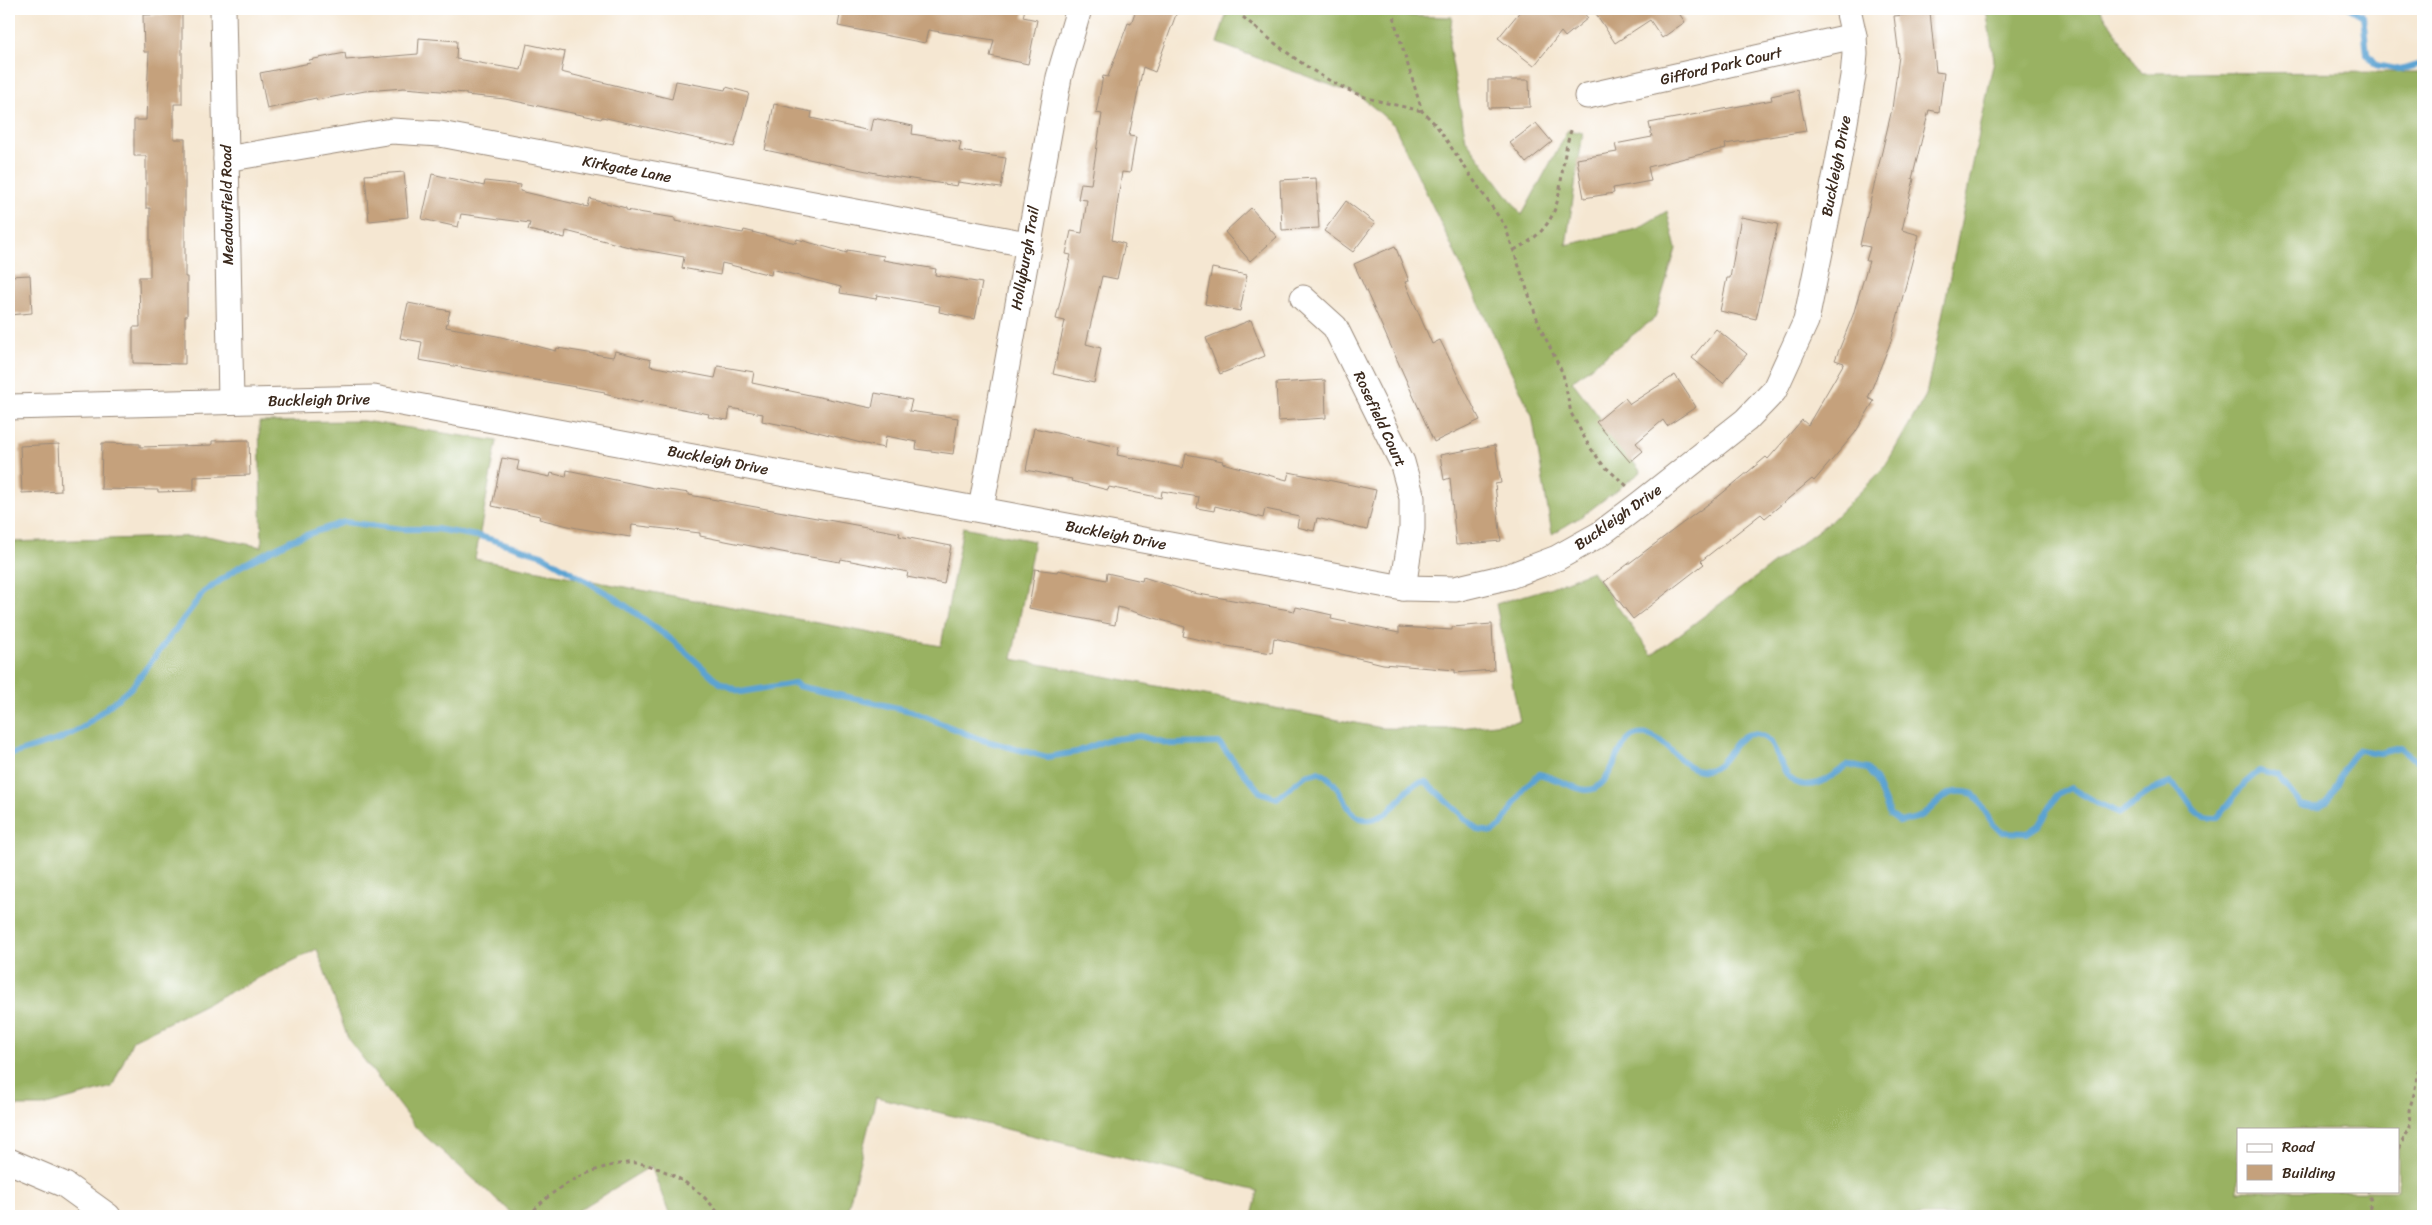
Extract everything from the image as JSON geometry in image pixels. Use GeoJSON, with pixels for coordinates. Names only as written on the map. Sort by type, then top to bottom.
{"type":"FeatureCollection","features":[{"type":"Feature","properties":{"kind":"street","name":"Meadowfield Road"},"geometry":{"type":"LineString","coordinates":[[223,9],[231,401]]}},
{"type":"Feature","properties":{"kind":"street","name":"Hollyburgh Trail"},"geometry":{"type":"LineString","coordinates":[[981,510],[1027,244],[1059,77],[1079,9]]}},
{"type":"Feature","properties":{"kind":"street","name":"Buckleigh Drive"},"geometry":{"type":"LineString","coordinates":[[9,407],[374,398],[1404,588],[1455,589],[1510,576],[1556,558],[1600,534],[1746,420],[1774,391],[1806,321],[1854,76],[1854,36],[1848,9]]}},
{"type":"Feature","properties":{"kind":"street","name":"Gifford Park Court"},"geometry":{"type":"LineString","coordinates":[[1587,96],[1854,36]]}},
{"type":"Feature","properties":{"kind":"street","name":"Kirkgate Lane"},"geometry":{"type":"LineString","coordinates":[[226,159],[392,131],[440,134],[1027,244]]}},
{"type":"Feature","properties":{"kind":"street","name":"Rosefield Court"},"geometry":{"type":"LineString","coordinates":[[1303,298],[1336,326],[1402,462],[1412,506],[1412,529],[1404,588]]}},
{"type":"Feature","properties":{"kind":"street"},"geometry":{"type":"LineString","coordinates":[[9,1162],[65,1185],[108,1216]]}},
{"type":"Feature","properties":{"kind":"path"},"geometry":{"type":"LineString","coordinates":[[1243,9],[1243,17],[1286,53],[1322,75],[1365,97],[1422,111]]}},
{"type":"Feature","properties":{"kind":"path"},"geometry":{"type":"LineString","coordinates":[[1394,9],[1395,23],[1422,111],[1436,125],[1505,226],[1540,327],[1563,374],[1571,413],[1589,446],[1603,465],[1631,490]]}},
{"type":"Feature","properties":{"kind":"path"},"geometry":{"type":"LineString","coordinates":[[1514,250],[1527,244],[1547,224],[1556,211],[1564,159],[1572,128]]}},
{"type":"Feature","properties":{"kind":"path"},"geometry":{"type":"LineString","coordinates":[[2400,1146],[2410,1128],[2409,1110],[2414,1094],[2423,1043]]}},
{"type":"Feature","properties":{"kind":"path"},"geometry":{"type":"LineString","coordinates":[[529,1216],[558,1188],[597,1170],[628,1162],[652,1166],[684,1181],[714,1206],[720,1216]]}},
{"type":"Feature","properties":{"kind":"path"},"geometry":{"type":"LineString","coordinates":[[2368,1192],[2371,1201],[2368,1216]]}},
{"type":"Feature","properties":{"kind":"green space"},"geometry":{"type":"Polygon","coordinates":[[[1228,9],[1405,9],[1405,16],[1452,17],[1449,45],[1466,140],[1522,215],[1568,130],[1583,133],[1566,245],[1637,229],[1667,211],[1676,249],[1655,318],[1572,381],[1641,472],[1582,516],[1552,534],[1532,415],[1394,125],[1360,96],[1217,43],[1228,9]]]}},
{"type":"Feature","properties":{"kind":"green space"},"geometry":{"type":"Polygon","coordinates":[[[1986,9],[2100,9],[2142,73],[2423,72],[2423,1216],[1252,1216],[1258,1191],[876,1097],[846,1216],[670,1216],[651,1166],[569,1216],[519,1216],[511,1212],[417,1129],[348,1039],[317,949],[133,1040],[112,1087],[43,1106],[9,1106],[9,542],[207,536],[262,547],[259,422],[363,421],[497,441],[475,559],[941,646],[963,527],[1034,541],[1012,659],[1382,728],[1452,729],[1520,721],[1496,604],[1549,588],[1592,571],[1652,655],[1832,520],[1884,468],[1926,395],[1994,60],[1986,9]]]}},
{"type":"Feature","properties":{"kind":"building"},"geometry":{"type":"Polygon","coordinates":[[[841,9],[1025,9],[1023,17],[1037,20],[1028,64],[990,56],[994,40],[928,30],[925,43],[838,26],[841,9]]]}},
{"type":"Feature","properties":{"kind":"building"},"geometry":{"type":"Polygon","coordinates":[[[1136,9],[1178,9],[1155,72],[1143,67],[1129,136],[1136,137],[1130,173],[1122,172],[1112,240],[1125,244],[1117,279],[1102,276],[1086,344],[1101,348],[1094,383],[1053,374],[1065,321],[1056,319],[1071,255],[1066,254],[1071,231],[1082,233],[1087,200],[1078,199],[1081,183],[1091,184],[1102,114],[1096,113],[1103,76],[1108,77],[1128,23],[1131,24],[1136,9]]]}},
{"type":"Feature","properties":{"kind":"building"},"geometry":{"type":"Polygon","coordinates":[[[1522,9],[1580,9],[1588,18],[1565,37],[1561,32],[1534,66],[1498,38],[1522,9]]]}},
{"type":"Feature","properties":{"kind":"building"},"geometry":{"type":"Polygon","coordinates":[[[1593,9],[1676,9],[1685,22],[1662,38],[1650,20],[1615,43],[1593,9]]]}},
{"type":"Feature","properties":{"kind":"building"},"geometry":{"type":"Polygon","coordinates":[[[1930,12],[1936,72],[1944,73],[1939,112],[1929,110],[1912,179],[1914,179],[1902,230],[1919,235],[1891,341],[1868,398],[1874,401],[1855,433],[1814,481],[1812,479],[1765,518],[1761,514],[1701,561],[1704,564],[1633,619],[1604,582],[1719,496],[1766,457],[1768,459],[1802,420],[1808,425],[1844,363],[1835,360],[1853,315],[1869,261],[1866,261],[1870,247],[1860,245],[1892,109],[1899,56],[1894,16],[1930,12]]]}},
{"type":"Feature","properties":{"kind":"building"},"geometry":{"type":"Polygon","coordinates":[[[182,14],[182,104],[174,104],[174,139],[185,139],[185,277],[187,277],[187,316],[185,316],[185,364],[133,363],[133,327],[140,327],[139,277],[150,277],[150,208],[146,208],[146,156],[134,156],[134,120],[146,120],[149,52],[144,52],[143,15],[182,14]]]}},
{"type":"Feature","properties":{"kind":"building"},"geometry":{"type":"Polygon","coordinates":[[[419,38],[457,41],[456,59],[521,70],[527,44],[565,52],[561,72],[672,99],[676,81],[725,90],[726,87],[749,93],[734,147],[602,117],[601,119],[505,99],[466,95],[466,93],[404,88],[365,91],[317,100],[316,98],[267,109],[260,73],[310,63],[309,60],[345,53],[346,60],[418,54],[419,38]]]}},
{"type":"Feature","properties":{"kind":"building"},"geometry":{"type":"Polygon","coordinates":[[[1488,80],[1529,80],[1530,107],[1488,108],[1488,80]]]}},
{"type":"Feature","properties":{"kind":"building"},"geometry":{"type":"Polygon","coordinates":[[[1798,90],[1806,131],[1725,144],[1726,148],[1648,167],[1651,181],[1613,188],[1614,193],[1584,198],[1577,159],[1617,152],[1615,144],[1652,137],[1649,123],[1772,100],[1771,96],[1798,90]]]}},
{"type":"Feature","properties":{"kind":"building"},"geometry":{"type":"Polygon","coordinates":[[[774,104],[812,112],[811,118],[870,131],[873,118],[913,126],[912,134],[961,142],[959,151],[1006,158],[1001,188],[958,182],[957,186],[886,175],[765,150],[774,104]]]}},
{"type":"Feature","properties":{"kind":"building"},"geometry":{"type":"Polygon","coordinates":[[[1536,123],[1552,142],[1526,163],[1510,143],[1536,123]]]}},
{"type":"Feature","properties":{"kind":"building"},"geometry":{"type":"Polygon","coordinates":[[[404,172],[408,217],[369,221],[365,175],[404,172]]]}},
{"type":"Feature","properties":{"kind":"building"},"geometry":{"type":"Polygon","coordinates":[[[432,174],[484,186],[485,181],[521,185],[520,191],[588,207],[590,199],[626,208],[626,210],[675,218],[675,221],[743,233],[744,230],[796,243],[797,239],[847,253],[847,250],[884,256],[883,260],[936,269],[935,275],[982,283],[975,319],[939,312],[940,306],[877,295],[876,299],[840,293],[841,287],[772,269],[771,275],[722,263],[720,275],[682,268],[684,257],[633,248],[566,231],[565,238],[528,230],[530,223],[461,214],[458,227],[422,219],[432,174]]]}},
{"type":"Feature","properties":{"kind":"building"},"geometry":{"type":"Polygon","coordinates":[[[1316,178],[1319,228],[1282,230],[1280,180],[1316,178]]]}},
{"type":"Feature","properties":{"kind":"building"},"geometry":{"type":"Polygon","coordinates":[[[1346,201],[1375,223],[1353,252],[1324,231],[1346,201]]]}},
{"type":"Feature","properties":{"kind":"building"},"geometry":{"type":"Polygon","coordinates":[[[1251,208],[1277,237],[1250,261],[1225,232],[1251,208]]]}},
{"type":"Feature","properties":{"kind":"building"},"geometry":{"type":"Polygon","coordinates":[[[1741,217],[1778,224],[1756,319],[1720,311],[1727,278],[1730,278],[1741,217]]]}},
{"type":"Feature","properties":{"kind":"building"},"geometry":{"type":"Polygon","coordinates":[[[1395,246],[1409,281],[1405,282],[1432,344],[1440,340],[1480,420],[1434,442],[1354,264],[1395,246]]]}},
{"type":"Feature","properties":{"kind":"building"},"geometry":{"type":"Polygon","coordinates":[[[1212,268],[1247,275],[1240,311],[1205,304],[1212,268]]]}},
{"type":"Feature","properties":{"kind":"building"},"geometry":{"type":"Polygon","coordinates":[[[30,275],[32,313],[9,315],[9,276],[30,275]]]}},
{"type":"Feature","properties":{"kind":"building"},"geometry":{"type":"Polygon","coordinates":[[[408,303],[450,311],[446,327],[497,336],[556,351],[557,348],[613,357],[615,351],[651,360],[650,366],[715,378],[718,366],[754,372],[752,383],[872,408],[875,393],[912,400],[909,411],[958,418],[953,454],[916,449],[917,442],[886,436],[884,448],[762,421],[763,414],[730,408],[728,420],[708,417],[709,414],[641,401],[641,403],[604,394],[605,392],[419,360],[422,342],[400,338],[408,303]]]}},
{"type":"Feature","properties":{"kind":"building"},"geometry":{"type":"Polygon","coordinates":[[[1251,320],[1265,356],[1220,374],[1206,338],[1251,320]]]}},
{"type":"Feature","properties":{"kind":"building"},"geometry":{"type":"Polygon","coordinates":[[[1716,329],[1747,354],[1723,383],[1692,358],[1716,329]]]}},
{"type":"Feature","properties":{"kind":"building"},"geometry":{"type":"Polygon","coordinates":[[[1675,375],[1696,407],[1667,426],[1663,420],[1636,443],[1643,451],[1630,462],[1596,422],[1625,398],[1630,404],[1675,375]]]}},
{"type":"Feature","properties":{"kind":"building"},"geometry":{"type":"Polygon","coordinates":[[[1325,380],[1326,418],[1278,421],[1276,383],[1325,380]]]}},
{"type":"Feature","properties":{"kind":"building"},"geometry":{"type":"Polygon","coordinates":[[[1034,428],[1119,447],[1117,455],[1183,468],[1186,454],[1223,461],[1222,463],[1287,480],[1289,472],[1376,490],[1367,530],[1317,518],[1314,531],[1297,527],[1299,516],[1265,509],[1263,518],[1215,506],[1214,511],[1197,508],[1199,497],[1162,491],[1161,498],[1109,487],[1108,490],[1071,481],[1072,479],[1026,470],[1034,428]]]}},
{"type":"Feature","properties":{"kind":"building"},"geometry":{"type":"Polygon","coordinates":[[[249,440],[250,475],[194,477],[194,491],[158,492],[158,490],[101,489],[102,443],[140,444],[140,447],[212,445],[212,441],[249,440]]]}},
{"type":"Feature","properties":{"kind":"building"},"geometry":{"type":"Polygon","coordinates":[[[59,444],[61,491],[22,493],[20,446],[59,444]]]}},
{"type":"Feature","properties":{"kind":"building"},"geometry":{"type":"Polygon","coordinates":[[[1495,445],[1501,483],[1495,484],[1501,541],[1456,545],[1450,478],[1444,480],[1440,455],[1495,445]]]}},
{"type":"Feature","properties":{"kind":"building"},"geometry":{"type":"Polygon","coordinates":[[[502,458],[519,461],[517,470],[550,477],[551,473],[566,477],[567,470],[654,488],[689,493],[689,495],[900,533],[899,536],[951,546],[944,584],[907,577],[908,572],[841,559],[840,562],[787,553],[700,536],[700,533],[632,525],[630,537],[577,528],[539,519],[540,516],[492,506],[502,458]]]}},
{"type":"Feature","properties":{"kind":"building"},"geometry":{"type":"Polygon","coordinates":[[[1035,569],[1057,572],[1058,570],[1106,580],[1107,573],[1142,581],[1143,577],[1193,593],[1295,611],[1296,607],[1332,615],[1331,619],[1399,633],[1399,627],[1452,630],[1452,627],[1492,624],[1494,670],[1455,673],[1455,670],[1383,664],[1274,638],[1272,653],[1227,646],[1183,636],[1185,627],[1118,607],[1115,625],[1029,608],[1035,569]]]}},
{"type":"Feature","properties":{"kind":"waterway"},"geometry":{"type":"LineString","coordinates":[[2351,9],[2363,16],[2367,54],[2376,65],[2400,70],[2423,63]]}},
{"type":"Feature","properties":{"kind":"waterway"},"geometry":{"type":"LineString","coordinates":[[9,755],[60,739],[82,728],[132,687],[203,593],[239,567],[291,540],[344,522],[403,529],[436,529],[483,537],[542,555],[615,598],[672,640],[720,683],[741,692],[795,683],[798,686],[911,711],[979,739],[1047,757],[1077,752],[1107,740],[1140,736],[1170,744],[1219,743],[1260,792],[1277,798],[1306,775],[1318,772],[1334,784],[1349,808],[1361,818],[1370,819],[1383,815],[1393,807],[1407,790],[1415,784],[1426,782],[1478,830],[1492,832],[1501,826],[1525,787],[1539,774],[1586,790],[1596,788],[1609,774],[1624,745],[1638,735],[1648,735],[1657,739],[1688,765],[1697,769],[1707,770],[1714,768],[1720,763],[1740,739],[1746,735],[1753,734],[1764,737],[1771,744],[1786,773],[1793,781],[1804,785],[1819,783],[1830,778],[1848,765],[1867,769],[1875,779],[1890,815],[1900,822],[1923,815],[1950,793],[1964,792],[1974,794],[1993,824],[2001,832],[2027,833],[2039,825],[2057,795],[2071,788],[2099,804],[2120,813],[2152,790],[2170,783],[2178,788],[2200,814],[2218,817],[2245,783],[2259,771],[2278,776],[2301,805],[2317,807],[2330,797],[2347,763],[2359,750],[2380,753],[2400,748],[2423,766]]}}]}
